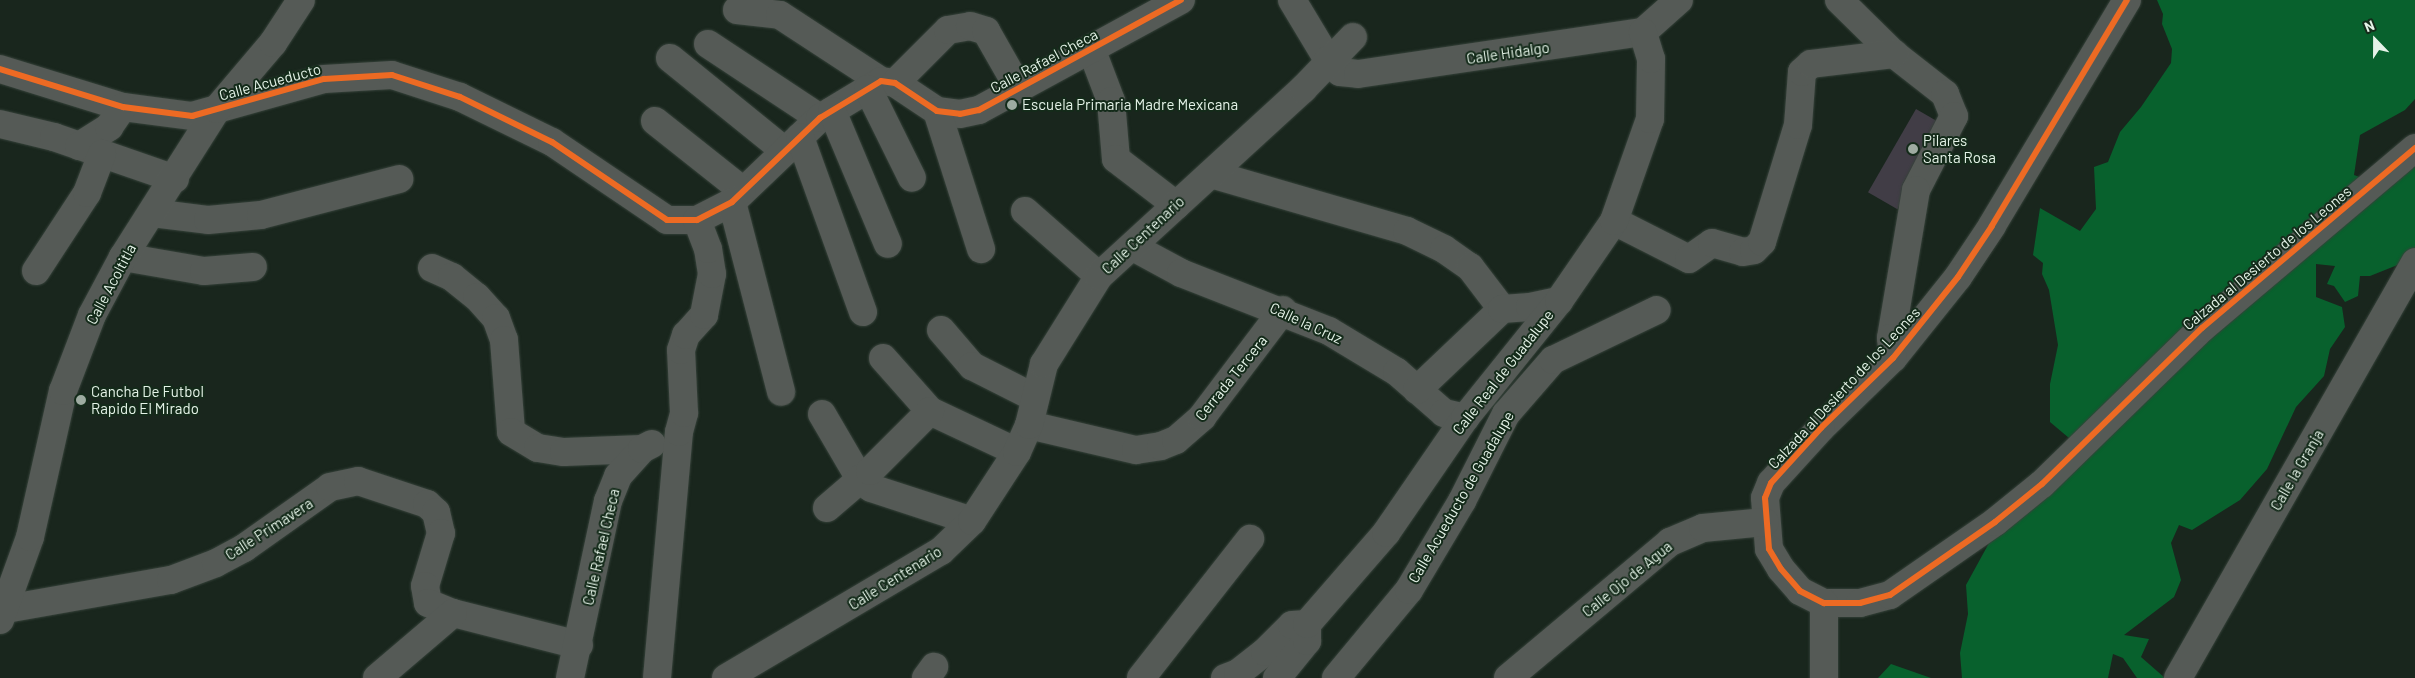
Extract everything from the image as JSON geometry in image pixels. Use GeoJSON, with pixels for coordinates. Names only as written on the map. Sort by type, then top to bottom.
{"type":"FeatureCollection","features":[{"type":"Feature","properties":{"kind":"street","name":"Calle Acoltitla"},"geometry":{"type":"LineString","coordinates":[[3,615],[30,537],[63,391],[92,315],[123,257],[175,179],[217,110],[273,43],[302,0]]}},
{"type":"Feature","properties":{"kind":"street","name":"Calle Rafael Checa"},"geometry":{"type":"LineString","coordinates":[[736,10],[780,15],[882,84],[937,111],[960,114],[979,110],[1018,87],[1092,51],[1181,0]]}},
{"type":"Feature","properties":{"kind":"street"},"geometry":{"type":"LineString","coordinates":[[1292,0],[1328,60]]}},
{"type":"Feature","properties":{"kind":"street"},"geometry":{"type":"LineString","coordinates":[[1643,32],[1680,0]]}},
{"type":"Feature","properties":{"kind":"street"},"geometry":{"type":"LineString","coordinates":[[1839,0],[1894,54],[1945,94],[1954,116],[1916,190],[1891,338],[1893,358]]}},
{"type":"Feature","properties":{"kind":"street","name":"Calzada al Desierto de los Leones"},"geometry":{"type":"LineString","coordinates":[[2127,0],[1992,226],[1924,322],[1893,358],[1821,428],[1772,483],[1765,498],[1765,522],[1769,549],[1780,569],[1800,591],[1824,603],[1860,603],[1890,595],[1996,522],[2042,484],[2202,328],[2415,148]]}},
{"type":"Feature","properties":{"kind":"street"},"geometry":{"type":"LineString","coordinates":[[657,678],[678,432],[684,413],[681,350],[686,335],[704,315],[712,274],[708,249],[696,220],[737,196],[826,115],[882,84],[948,30],[970,26],[986,31],[1018,87]]}},
{"type":"Feature","properties":{"kind":"street","name":"Calle Hidalgo"},"geometry":{"type":"LineString","coordinates":[[1328,60],[1340,72],[1358,74],[1643,32]]}},
{"type":"Feature","properties":{"kind":"street","name":"Calle Real de Guadalupe"},"geometry":{"type":"LineString","coordinates":[[1277,678],[1307,641],[1307,624],[1386,533],[1465,418],[1559,301],[1614,221],[1650,118],[1651,59],[1643,32]]}},
{"type":"Feature","properties":{"kind":"street","name":"Calle Centenario"},"geometry":{"type":"LineString","coordinates":[[726,678],[941,551],[972,521],[1017,452],[1029,425],[1044,364],[1099,276],[1133,247],[1303,89],[1328,60],[1353,37]]}},
{"type":"Feature","properties":{"kind":"street"},"geometry":{"type":"LineString","coordinates":[[708,44],[826,115],[888,244]]}},
{"type":"Feature","properties":{"kind":"street"},"geometry":{"type":"LineString","coordinates":[[1092,51],[1111,101],[1116,159],[1176,205]]}},
{"type":"Feature","properties":{"kind":"street"},"geometry":{"type":"LineString","coordinates":[[1614,221],[1688,259],[1712,243],[1749,252],[1762,242],[1798,125],[1802,72],[1806,67],[1894,54]]}},
{"type":"Feature","properties":{"kind":"street"},"geometry":{"type":"LineString","coordinates":[[670,58],[792,144],[863,312]]}},
{"type":"Feature","properties":{"kind":"street","name":"Calle Acueducto"},"geometry":{"type":"LineString","coordinates":[[0,69],[123,107],[192,116],[324,79],[392,75],[460,97],[552,142],[667,220],[696,220]]}},
{"type":"Feature","properties":{"kind":"street"},"geometry":{"type":"LineString","coordinates":[[882,84],[912,178]]}},
{"type":"Feature","properties":{"kind":"street"},"geometry":{"type":"LineString","coordinates":[[36,271],[87,193],[91,150],[123,107]]}},
{"type":"Feature","properties":{"kind":"street"},"geometry":{"type":"LineString","coordinates":[[937,111],[980,249]]}},
{"type":"Feature","properties":{"kind":"street"},"geometry":{"type":"LineString","coordinates":[[656,121],[737,196],[781,392]]}},
{"type":"Feature","properties":{"kind":"street"},"geometry":{"type":"LineString","coordinates":[[0,124],[91,150],[175,179]]}},
{"type":"Feature","properties":{"kind":"street"},"geometry":{"type":"LineString","coordinates":[[1211,174],[1407,231],[1444,248],[1470,267],[1502,309]]}},
{"type":"Feature","properties":{"kind":"street"},"geometry":{"type":"LineString","coordinates":[[152,213],[208,220],[261,215],[399,179]]}},
{"type":"Feature","properties":{"kind":"street"},"geometry":{"type":"LineString","coordinates":[[1025,211],[1099,276]]}},
{"type":"Feature","properties":{"kind":"street","name":"Calle la Cruz"},"geometry":{"type":"LineString","coordinates":[[1133,247],[1181,273],[1283,310],[1329,330],[1397,372],[1444,413],[1465,418]]}},
{"type":"Feature","properties":{"kind":"street"},"geometry":{"type":"LineString","coordinates":[[123,257],[204,271],[252,267]]}},
{"type":"Feature","properties":{"kind":"street","name":"Calle la Granja"},"geometry":{"type":"LineString","coordinates":[[2178,678],[2415,262]]}},
{"type":"Feature","properties":{"kind":"street"},"geometry":{"type":"LineString","coordinates":[[432,268],[464,287],[496,318],[505,349],[511,432],[522,441],[538,448],[564,452],[642,449]]}},
{"type":"Feature","properties":{"kind":"street"},"geometry":{"type":"LineString","coordinates":[[1418,390],[1502,309],[1559,301]]}},
{"type":"Feature","properties":{"kind":"street","name":"Cerrada Tercera"},"geometry":{"type":"LineString","coordinates":[[1029,425],[1136,450],[1161,446],[1176,440],[1202,417],[1283,310]]}},
{"type":"Feature","properties":{"kind":"street","name":"Calle Acueducto de Guadalupe"},"geometry":{"type":"LineString","coordinates":[[1336,678],[1409,590],[1462,501],[1512,407],[1553,360],[1657,310]]}},
{"type":"Feature","properties":{"kind":"street"},"geometry":{"type":"LineString","coordinates":[[941,330],[972,366],[1035,398]]}},
{"type":"Feature","properties":{"kind":"street"},"geometry":{"type":"LineString","coordinates":[[883,358],[930,411],[1017,452]]}},
{"type":"Feature","properties":{"kind":"street"},"geometry":{"type":"LineString","coordinates":[[827,508],[860,479],[930,411]]}},
{"type":"Feature","properties":{"kind":"street"},"geometry":{"type":"LineString","coordinates":[[822,414],[860,479],[871,488],[972,521]]}},
{"type":"Feature","properties":{"kind":"street","name":"Calle Rafael Checa"},"geometry":{"type":"LineString","coordinates":[[570,678],[579,645],[608,501],[618,476],[642,449],[678,432]]}},
{"type":"Feature","properties":{"kind":"street","name":"Calle Primavera"},"geometry":{"type":"LineString","coordinates":[[3,615],[171,580],[216,563],[244,548],[330,487],[347,481],[358,481],[427,504],[436,512],[441,533],[425,586],[426,600],[453,613]]}},
{"type":"Feature","properties":{"kind":"street","name":"Calle Ojo de Agua"},"geometry":{"type":"LineString","coordinates":[[1508,678],[1670,542],[1703,528],[1765,522]]}},
{"type":"Feature","properties":{"kind":"street"},"geometry":{"type":"LineString","coordinates":[[1141,678],[1250,539]]}},
{"type":"Feature","properties":{"kind":"street"},"geometry":{"type":"LineString","coordinates":[[1824,603],[1824,678]]}},
{"type":"Feature","properties":{"kind":"street"},"geometry":{"type":"LineString","coordinates":[[377,678],[453,613],[579,645]]}},
{"type":"Feature","properties":{"kind":"street"},"geometry":{"type":"LineString","coordinates":[[1225,678],[1238,673],[1265,652],[1292,625],[1307,624]]}},
{"type":"Feature","properties":{"kind":"green space"},"geometry":{"type":"Polygon","coordinates":[[[2157,0],[2415,0],[2415,99],[2405,110],[2360,135],[2354,175],[2389,188],[2415,166],[2415,258],[2370,276],[2360,276],[2358,296],[2345,302],[2334,286],[2327,284],[2335,266],[2316,264],[2316,297],[2342,307],[2345,327],[2330,349],[2324,376],[2296,407],[2267,469],[2240,500],[2192,530],[2179,525],[2171,543],[2181,580],[2174,597],[2124,635],[2149,639],[2141,657],[2165,678],[2137,678],[2123,658],[2113,654],[2108,678],[1962,678],[1960,653],[1968,614],[1966,585],[2006,512],[2073,467],[2069,438],[2050,422],[2050,384],[2058,345],[2049,290],[2042,274],[2043,263],[2033,255],[2040,208],[2080,231],[2096,209],[2094,167],[2108,162],[2120,132],[2141,107],[2171,63],[2172,49],[2162,24],[2163,14],[2157,0]]]}},
{"type":"Feature","properties":{"kind":"green space"},"geometry":{"type":"Polygon","coordinates":[[[1891,664],[1931,678],[1878,678],[1891,664]]]}},
{"type":"Feature","properties":{"kind":"building","name":"Pilares Santa Rosa"},"geometry":{"type":"Polygon","coordinates":[[[1916,109],[1945,126],[1897,209],[1868,192],[1916,109]]]}},
{"type":"Feature","properties":{"kind":"cycle path"},"geometry":{"type":"LineString","coordinates":[[0,69],[123,107],[192,116],[324,79],[392,75],[460,97],[552,142],[667,220],[697,220],[732,202],[820,118],[881,81],[895,83],[937,111],[960,114],[979,110],[1181,0]]}},
{"type":"Feature","properties":{"kind":"cycle path"},"geometry":{"type":"LineString","coordinates":[[2127,0],[1992,226],[1958,277],[1893,358],[1821,428],[1771,483],[1765,498],[1769,549],[1781,569],[1800,591],[1824,603],[1860,603],[1890,595],[1995,522],[2042,484],[2202,328],[2415,148]]}},
{"type":"Feature","properties":{"kind":"place","name":"Escuela Primaria Madre Mexicana"},"geometry":{"type":"Point","coordinates":[1012,105]}},
{"type":"Feature","properties":{"kind":"place","name":"Pilares Santa Rosa"},"geometry":{"type":"Point","coordinates":[1913,149]}},
{"type":"Feature","properties":{"kind":"place","name":"Cancha De Futbol Rapido El Mirado"},"geometry":{"type":"Point","coordinates":[81,400]}}]}
